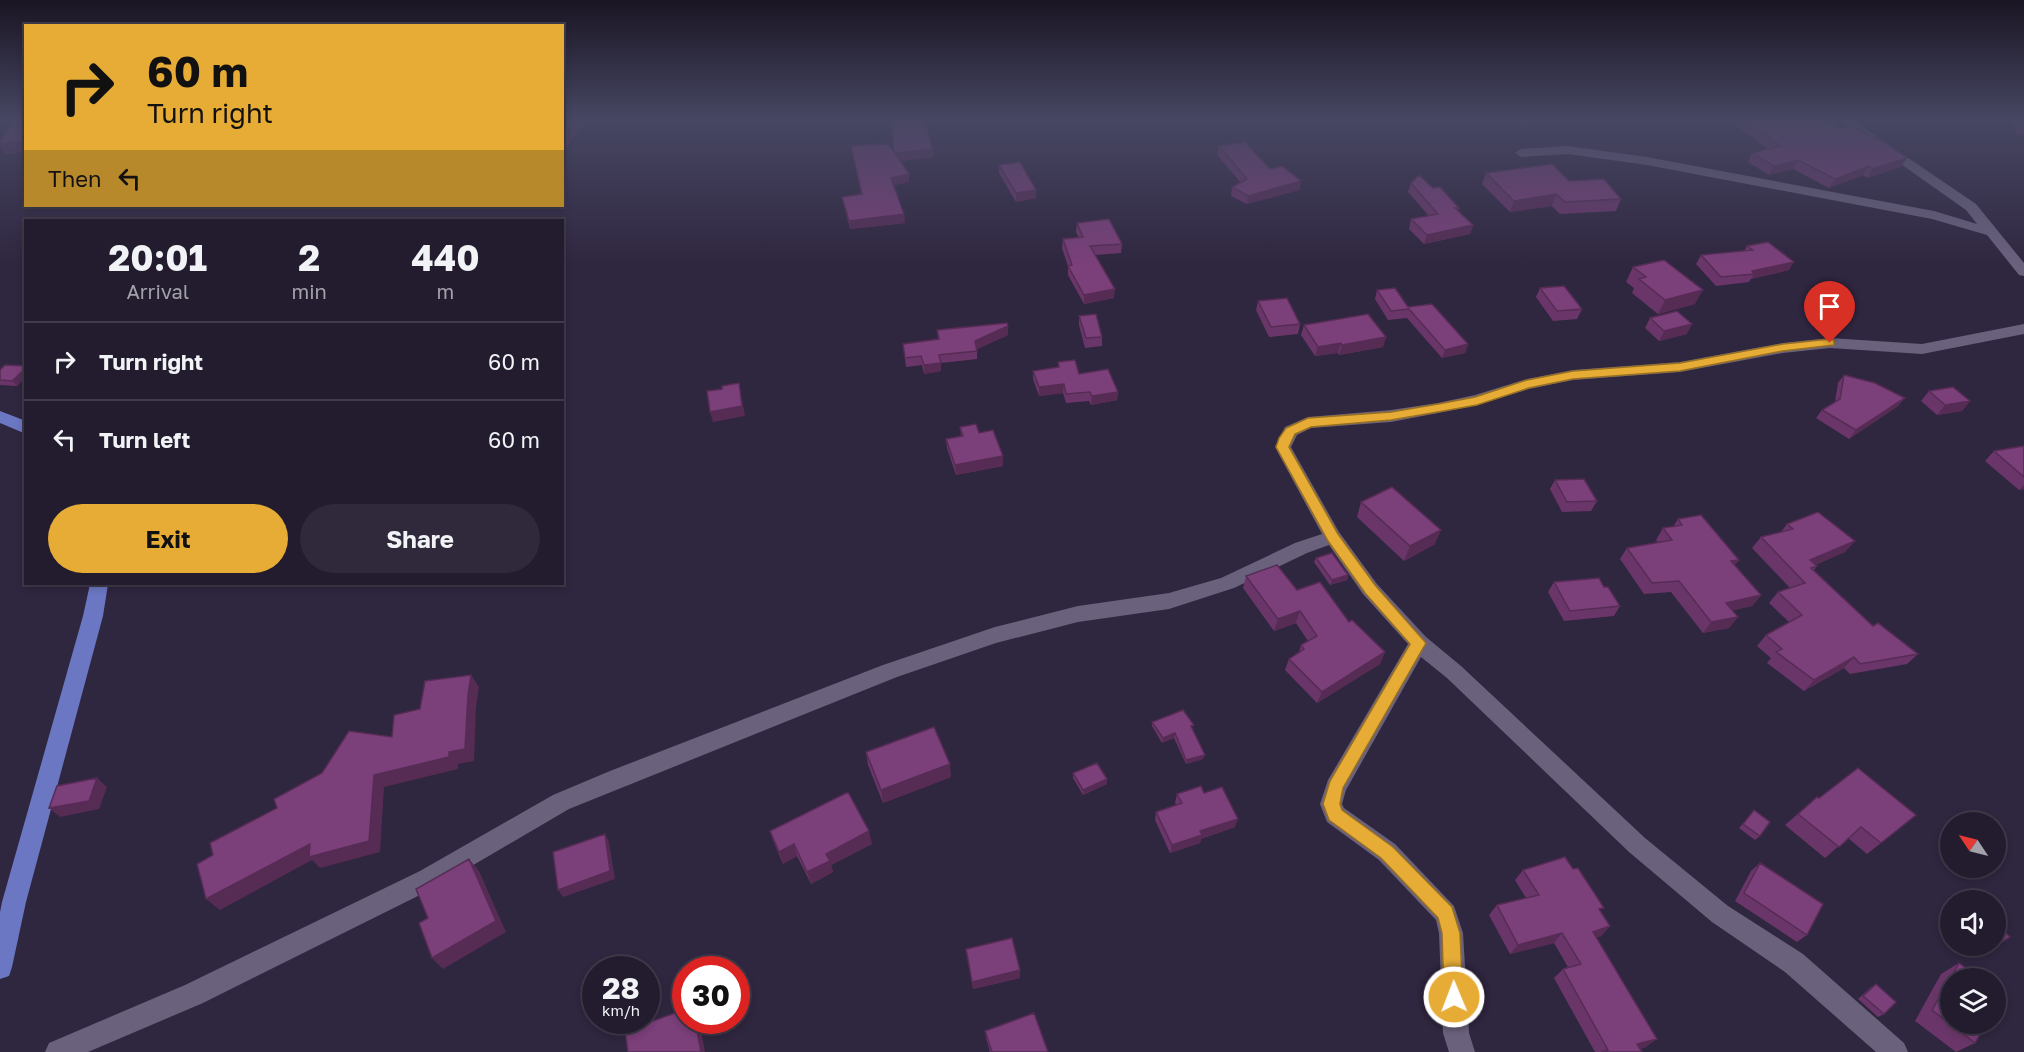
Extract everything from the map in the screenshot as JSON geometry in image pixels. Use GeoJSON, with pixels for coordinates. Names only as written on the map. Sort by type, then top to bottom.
{"type":"FeatureCollection","features":[{"type":"Feature","properties":{"kind":"main road"},"geometry":{"type":"LineString","coordinates":[[0,417],[24,427]]}},
{"type":"Feature","properties":{"kind":"main road"},"geometry":{"type":"LineString","coordinates":[[0,967],[14,902],[93,616],[99,585]]}},
{"type":"Feature","properties":{"kind":"street"},"geometry":{"type":"LineString","coordinates":[[1685,168],[1934,215],[1991,231]]}},
{"type":"Feature","properties":{"kind":"street"},"geometry":{"type":"LineString","coordinates":[[1917,168],[1971,207],[2024,272]]}},
{"type":"Feature","properties":{"kind":"street"},"geometry":{"type":"LineString","coordinates":[[1895,1052],[1794,963],[1720,914],[1637,845],[1454,672],[1419,643],[1370,589],[1333,537],[1283,447],[1290,431],[1308,423],[1391,416],[1438,408],[1477,400],[1527,384],[1573,375],[1680,367],[1783,348],[1830,343],[1856,343],[1893,349],[1922,350],[2024,329]]}},
{"type":"Feature","properties":{"kind":"street"},"geometry":{"type":"LineString","coordinates":[[58,1052],[194,994],[311,937],[428,879],[561,802],[618,778],[890,671],[995,635],[1078,614],[1169,601],[1227,583],[1301,548],[1333,537]]}},
{"type":"Feature","properties":{"kind":"street"},"geometry":{"type":"LineString","coordinates":[[1419,643],[1336,787],[1331,804],[1335,815],[1387,852],[1446,914],[1451,933],[1456,1033],[1462,1052]]}},
{"type":"Feature","properties":{"kind":"building"},"geometry":{"type":"Polygon","coordinates":[[[856,168],[905,168],[909,174],[891,178],[904,214],[849,221],[842,197],[862,194],[856,168]]]}},
{"type":"Feature","properties":{"kind":"building"},"geometry":{"type":"Polygon","coordinates":[[[1001,168],[1023,168],[1036,190],[1016,193],[1001,168]]]}},
{"type":"Feature","properties":{"kind":"building"},"geometry":{"type":"Polygon","coordinates":[[[1238,168],[1285,168],[1301,181],[1248,196],[1232,187],[1247,179],[1238,168]]]}},
{"type":"Feature","properties":{"kind":"building"},"geometry":{"type":"Polygon","coordinates":[[[1522,168],[1556,168],[1569,181],[1604,179],[1621,199],[1565,202],[1556,194],[1514,201],[1486,173],[1522,168]]]}},
{"type":"Feature","properties":{"kind":"building"},"geometry":{"type":"Polygon","coordinates":[[[1814,168],[1864,168],[1835,179],[1814,168]]]}},
{"type":"Feature","properties":{"kind":"building"},"geometry":{"type":"Polygon","coordinates":[[[1419,175],[1433,188],[1440,187],[1459,208],[1455,208],[1473,225],[1427,235],[1411,219],[1438,214],[1411,183],[1419,175]]]}},
{"type":"Feature","properties":{"kind":"building"},"geometry":{"type":"Polygon","coordinates":[[[1109,219],[1122,244],[1090,246],[1115,289],[1084,295],[1068,266],[1072,265],[1063,239],[1083,237],[1077,223],[1109,219]]]}},
{"type":"Feature","properties":{"kind":"building"},"geometry":{"type":"Polygon","coordinates":[[[1768,242],[1794,262],[1752,271],[1754,274],[1721,277],[1701,255],[1753,250],[1747,246],[1768,242]]]}},
{"type":"Feature","properties":{"kind":"building"},"geometry":{"type":"Polygon","coordinates":[[[1664,260],[1703,290],[1665,300],[1639,279],[1646,277],[1633,267],[1664,260]]]}},
{"type":"Feature","properties":{"kind":"building"},"geometry":{"type":"Polygon","coordinates":[[[1564,286],[1582,309],[1557,311],[1540,288],[1564,286]]]}},
{"type":"Feature","properties":{"kind":"building"},"geometry":{"type":"Polygon","coordinates":[[[1395,288],[1408,307],[1432,304],[1468,344],[1445,350],[1409,309],[1391,311],[1377,290],[1395,288]]]}},
{"type":"Feature","properties":{"kind":"building"},"geometry":{"type":"Polygon","coordinates":[[[1287,298],[1300,324],[1271,327],[1258,301],[1287,298]]]}},
{"type":"Feature","properties":{"kind":"building"},"geometry":{"type":"Polygon","coordinates":[[[1677,311],[1692,324],[1664,331],[1650,318],[1677,311]]]}},
{"type":"Feature","properties":{"kind":"building"},"geometry":{"type":"Polygon","coordinates":[[[1096,314],[1102,337],[1086,338],[1079,316],[1096,314]]]}},
{"type":"Feature","properties":{"kind":"building"},"geometry":{"type":"Polygon","coordinates":[[[1368,314],[1386,337],[1318,347],[1304,325],[1368,314]]]}},
{"type":"Feature","properties":{"kind":"building"},"geometry":{"type":"Polygon","coordinates":[[[1007,323],[1008,326],[975,341],[977,351],[939,355],[941,363],[924,365],[921,356],[905,358],[903,344],[939,339],[937,330],[1007,323]]]}},
{"type":"Feature","properties":{"kind":"building"},"geometry":{"type":"Polygon","coordinates":[[[1075,360],[1079,374],[1108,369],[1118,392],[1092,396],[1090,392],[1066,394],[1064,384],[1039,387],[1033,371],[1059,367],[1058,362],[1075,360]]]}},
{"type":"Feature","properties":{"kind":"building"},"geometry":{"type":"Polygon","coordinates":[[[5,365],[24,366],[24,370],[12,381],[0,380],[0,370],[5,365]]]}},
{"type":"Feature","properties":{"kind":"building"},"geometry":{"type":"Polygon","coordinates":[[[1844,375],[1875,383],[1905,398],[1856,430],[1822,410],[1840,399],[1844,375]]]}},
{"type":"Feature","properties":{"kind":"building"},"geometry":{"type":"Polygon","coordinates":[[[739,383],[742,406],[710,412],[707,391],[739,383]]]}},
{"type":"Feature","properties":{"kind":"building"},"geometry":{"type":"Polygon","coordinates":[[[1953,387],[1970,401],[1945,405],[1929,391],[1953,387]]]}},
{"type":"Feature","properties":{"kind":"building"},"geometry":{"type":"Polygon","coordinates":[[[976,424],[979,433],[993,430],[1003,456],[955,465],[946,439],[963,436],[960,427],[976,424]]]}},
{"type":"Feature","properties":{"kind":"building"},"geometry":{"type":"Polygon","coordinates":[[[2024,446],[2024,477],[1994,451],[2024,446]]]}},
{"type":"Feature","properties":{"kind":"building"},"geometry":{"type":"Polygon","coordinates":[[[1584,479],[1597,501],[1567,502],[1555,480],[1584,479]]]}},
{"type":"Feature","properties":{"kind":"building"},"geometry":{"type":"Polygon","coordinates":[[[1392,487],[1441,530],[1410,546],[1361,502],[1392,487]]]}},
{"type":"Feature","properties":{"kind":"building"},"geometry":{"type":"Polygon","coordinates":[[[1818,512],[1855,541],[1810,560],[1817,566],[1811,568],[1873,626],[1878,623],[1918,654],[1860,664],[1854,657],[1814,680],[1776,652],[1782,649],[1766,635],[1802,615],[1778,592],[1805,583],[1761,537],[1793,529],[1787,524],[1818,512]]]}},
{"type":"Feature","properties":{"kind":"building"},"geometry":{"type":"Polygon","coordinates":[[[1701,515],[1739,560],[1731,561],[1761,595],[1726,603],[1738,617],[1711,622],[1679,581],[1652,583],[1627,548],[1672,540],[1663,528],[1682,525],[1678,519],[1701,515]]]}},
{"type":"Feature","properties":{"kind":"building"},"geometry":{"type":"Polygon","coordinates":[[[1332,553],[1348,575],[1332,580],[1316,558],[1332,553]]]}},
{"type":"Feature","properties":{"kind":"building"},"geometry":{"type":"Polygon","coordinates":[[[1277,565],[1297,590],[1320,582],[1349,622],[1352,620],[1385,652],[1322,692],[1289,659],[1304,649],[1301,645],[1317,636],[1300,611],[1278,619],[1246,576],[1277,565]]]}},
{"type":"Feature","properties":{"kind":"building"},"geometry":{"type":"Polygon","coordinates":[[[1599,578],[1604,587],[1608,587],[1620,606],[1570,611],[1554,582],[1599,578]]]}},
{"type":"Feature","properties":{"kind":"building"},"geometry":{"type":"Polygon","coordinates":[[[471,675],[465,749],[449,752],[449,757],[374,775],[369,841],[309,857],[310,844],[206,899],[197,864],[213,855],[210,843],[277,808],[274,799],[322,773],[349,731],[392,737],[394,715],[420,709],[425,681],[471,675]]]}},
{"type":"Feature","properties":{"kind":"building"},"geometry":{"type":"Polygon","coordinates":[[[1183,710],[1194,725],[1191,726],[1205,755],[1186,760],[1175,733],[1163,738],[1152,722],[1183,710]]]}},
{"type":"Feature","properties":{"kind":"building"},"geometry":{"type":"Polygon","coordinates":[[[934,727],[950,764],[881,790],[866,752],[934,727]]]}},
{"type":"Feature","properties":{"kind":"building"},"geometry":{"type":"Polygon","coordinates":[[[1097,763],[1107,779],[1083,790],[1073,773],[1097,763]]]}},
{"type":"Feature","properties":{"kind":"building"},"geometry":{"type":"Polygon","coordinates":[[[1858,768],[1916,815],[1881,843],[1861,827],[1839,847],[1798,814],[1817,797],[1819,798],[1858,768]]]}},
{"type":"Feature","properties":{"kind":"building"},"geometry":{"type":"Polygon","coordinates":[[[97,778],[89,801],[49,808],[57,786],[97,778]]]}},
{"type":"Feature","properties":{"kind":"building"},"geometry":{"type":"Polygon","coordinates":[[[1201,786],[1204,793],[1222,787],[1238,819],[1200,831],[1202,835],[1172,845],[1156,812],[1182,803],[1177,794],[1201,786]]]}},
{"type":"Feature","properties":{"kind":"building"},"geometry":{"type":"Polygon","coordinates":[[[848,792],[869,831],[826,854],[830,861],[807,872],[794,844],[779,852],[770,831],[848,792]]]}},
{"type":"Feature","properties":{"kind":"building"},"geometry":{"type":"Polygon","coordinates":[[[1754,810],[1770,822],[1760,836],[1743,824],[1754,810]]]}},
{"type":"Feature","properties":{"kind":"building"},"geometry":{"type":"Polygon","coordinates":[[[605,834],[610,871],[558,890],[553,852],[605,834]]]}},
{"type":"Feature","properties":{"kind":"building"},"geometry":{"type":"Polygon","coordinates":[[[1565,857],[1573,869],[1578,868],[1604,908],[1599,909],[1610,926],[1593,932],[1657,1039],[1637,1044],[1642,1052],[1601,1052],[1608,1050],[1563,969],[1581,964],[1562,933],[1518,945],[1497,905],[1539,895],[1523,870],[1565,857]]]}},
{"type":"Feature","properties":{"kind":"building"},"geometry":{"type":"Polygon","coordinates":[[[469,859],[496,921],[432,958],[419,923],[428,918],[416,889],[469,859]]]}},
{"type":"Feature","properties":{"kind":"building"},"geometry":{"type":"Polygon","coordinates":[[[1760,863],[1823,904],[1807,935],[1744,893],[1760,863]]]}},
{"type":"Feature","properties":{"kind":"building"},"geometry":{"type":"Polygon","coordinates":[[[1012,938],[1020,970],[972,982],[966,949],[1012,938]]]}},
{"type":"Feature","properties":{"kind":"building"},"geometry":{"type":"Polygon","coordinates":[[[1959,963],[1966,968],[1956,968],[1959,963]]]}},
{"type":"Feature","properties":{"kind":"building"},"geometry":{"type":"Polygon","coordinates":[[[1876,984],[1896,1002],[1884,1014],[1863,996],[1876,984]]]}},
{"type":"Feature","properties":{"kind":"building"},"geometry":{"type":"Polygon","coordinates":[[[1940,996],[1940,1016],[1932,1010],[1940,996]]]}},
{"type":"Feature","properties":{"kind":"building"},"geometry":{"type":"Polygon","coordinates":[[[1034,1013],[1048,1052],[992,1052],[985,1031],[1034,1013]]]}},
{"type":"Feature","properties":{"kind":"building"},"geometry":{"type":"Polygon","coordinates":[[[672,1014],[672,1034],[698,1034],[701,1052],[628,1052],[625,1034],[660,1034],[660,1018],[672,1014]]]}},
{"type":"Feature","properties":{"kind":"building"},"geometry":{"type":"Polygon","coordinates":[[[1963,1034],[1980,1034],[1975,1043],[1963,1034]]]}},
{"type":"Feature","properties":{"kind":"route"},"geometry":{"type":"LineString","coordinates":[[1454,997],[1451,933],[1446,914],[1387,852],[1335,815],[1331,804],[1336,787],[1419,643],[1370,589],[1333,537],[1283,447],[1285,438],[1290,431],[1308,423],[1391,416],[1438,408],[1477,400],[1527,384],[1573,375],[1680,367],[1719,358],[1830,343]]}}]}
